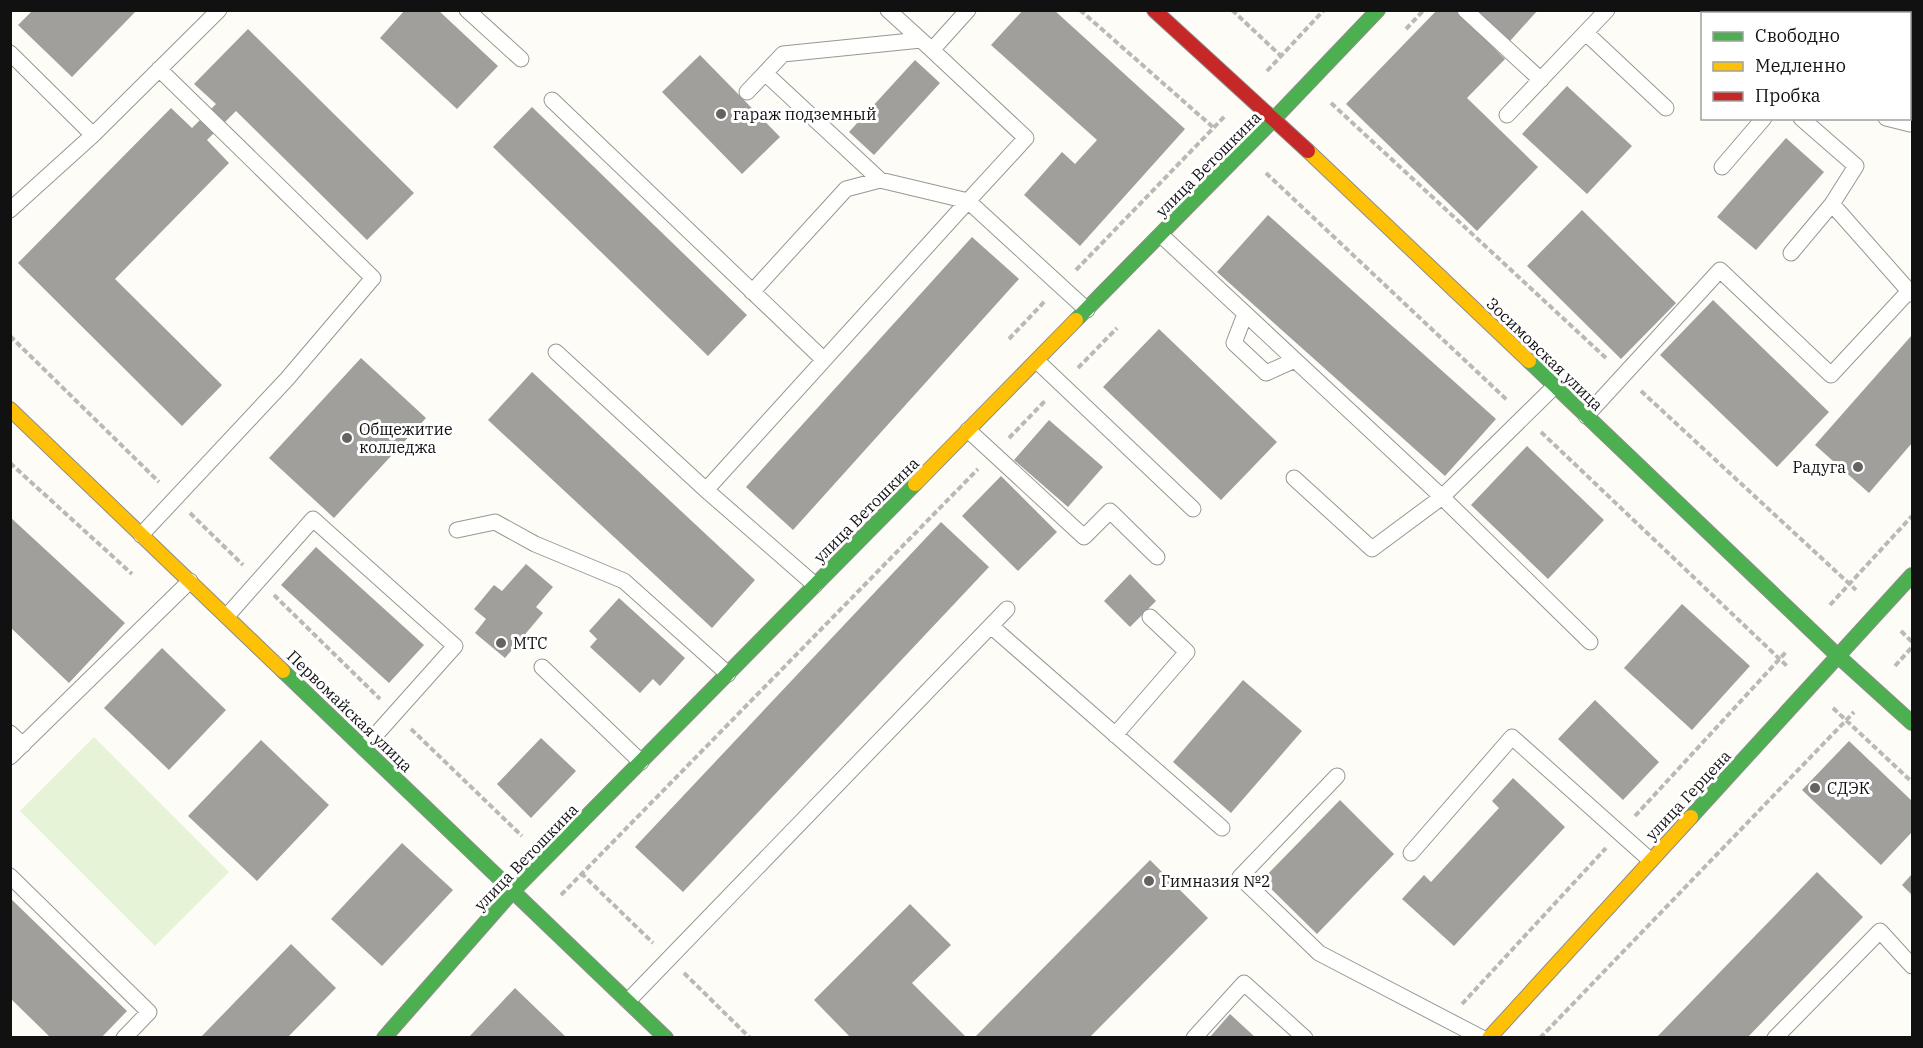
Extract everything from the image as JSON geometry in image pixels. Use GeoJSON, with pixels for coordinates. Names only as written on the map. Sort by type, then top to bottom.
{"type":"FeatureCollection","features":[{"type":"Feature","properties":{"kind":"street","name":"Зосимовская улица"},"geometry":{"type":"LineString","coordinates":[[1154,10],[1274,119],[1838,656],[1912,723]]}},
{"type":"Feature","properties":{"kind":"street","name":"улица Ветошкина"},"geometry":{"type":"LineString","coordinates":[[384,1038],[513,891],[1161,235],[1378,10]]}},
{"type":"Feature","properties":{"kind":"street","name":"Первомайская улица"},"geometry":{"type":"LineString","coordinates":[[10,409],[666,1038]]}},
{"type":"Feature","properties":{"kind":"street","name":"улица Герцена"},"geometry":{"type":"LineString","coordinates":[[1489,1038],[1912,575]]}},
{"type":"Feature","properties":{"kind":"lane"},"geometry":{"type":"LineString","coordinates":[[10,210],[93,135],[219,10]]}},
{"type":"Feature","properties":{"kind":"lane"},"geometry":{"type":"LineString","coordinates":[[467,10],[521,59]]}},
{"type":"Feature","properties":{"kind":"lane"},"geometry":{"type":"LineString","coordinates":[[706,490],[1026,138],[888,10]]}},
{"type":"Feature","properties":{"kind":"lane"},"geometry":{"type":"LineString","coordinates":[[747,92],[783,54],[926,45],[968,10]]}},
{"type":"Feature","properties":{"kind":"lane"},"geometry":{"type":"LineString","coordinates":[[1466,10],[1541,80]]}},
{"type":"Feature","properties":{"kind":"lane"},"geometry":{"type":"LineString","coordinates":[[1507,115],[1607,10]]}},
{"type":"Feature","properties":{"kind":"lane"},"geometry":{"type":"LineString","coordinates":[[1586,33],[1666,108]]}},
{"type":"Feature","properties":{"kind":"lane"},"geometry":{"type":"LineString","coordinates":[[10,53],[93,135]]}},
{"type":"Feature","properties":{"kind":"lane"},"geometry":{"type":"LineString","coordinates":[[141,535],[287,379],[373,278],[159,69]]}},
{"type":"Feature","properties":{"kind":"lane"},"geometry":{"type":"LineString","coordinates":[[765,73],[880,180]]}},
{"type":"Feature","properties":{"kind":"lane"},"geometry":{"type":"LineString","coordinates":[[552,100],[824,360]]}},
{"type":"Feature","properties":{"kind":"lane"},"geometry":{"type":"LineString","coordinates":[[1722,167],[1762,120]]}},
{"type":"Feature","properties":{"kind":"lane"},"geometry":{"type":"LineString","coordinates":[[1791,253],[1832,204],[1856,166],[1803,120]]}},
{"type":"Feature","properties":{"kind":"lane"},"geometry":{"type":"LineString","coordinates":[[1894,120],[1910,124]]}},
{"type":"Feature","properties":{"kind":"lane"},"geometry":{"type":"LineString","coordinates":[[752,292],[846,189],[880,180],[968,201],[1087,310]]}},
{"type":"Feature","properties":{"kind":"lane"},"geometry":{"type":"LineString","coordinates":[[1586,416],[1720,270],[1831,375],[1911,293],[1832,204]]}},
{"type":"Feature","properties":{"kind":"lane"},"geometry":{"type":"LineString","coordinates":[[1161,235],[1442,497],[1590,642]]}},
{"type":"Feature","properties":{"kind":"lane"},"geometry":{"type":"LineString","coordinates":[[1245,314],[1234,343],[1266,373],[1295,360]]}},
{"type":"Feature","properties":{"kind":"lane"},"geometry":{"type":"LineString","coordinates":[[556,352],[706,490],[815,585]]}},
{"type":"Feature","properties":{"kind":"lane"},"geometry":{"type":"LineString","coordinates":[[1037,360],[1193,509]]}},
{"type":"Feature","properties":{"kind":"lane"},"geometry":{"type":"LineString","coordinates":[[1294,478],[1372,549],[1442,497],[1555,386]]}},
{"type":"Feature","properties":{"kind":"lane"},"geometry":{"type":"LineString","coordinates":[[968,430],[1084,537],[1110,511],[1157,557]]}},
{"type":"Feature","properties":{"kind":"lane"},"geometry":{"type":"LineString","coordinates":[[227,616],[313,519],[455,646],[364,748]]}},
{"type":"Feature","properties":{"kind":"lane"},"geometry":{"type":"LineString","coordinates":[[457,530],[495,522],[535,544],[624,581],[728,674]]}},
{"type":"Feature","properties":{"kind":"lane"},"geometry":{"type":"LineString","coordinates":[[10,758],[190,581]]}},
{"type":"Feature","properties":{"kind":"lane"},"geometry":{"type":"LineString","coordinates":[[628,1001],[1007,609]]}},
{"type":"Feature","properties":{"kind":"lane"},"geometry":{"type":"LineString","coordinates":[[1115,735],[1187,652],[1150,617]]}},
{"type":"Feature","properties":{"kind":"lane"},"geometry":{"type":"LineString","coordinates":[[991,626],[1222,828]]}},
{"type":"Feature","properties":{"kind":"lane"},"geometry":{"type":"LineString","coordinates":[[542,667],[641,762]]}},
{"type":"Feature","properties":{"kind":"lane"},"geometry":{"type":"LineString","coordinates":[[10,733],[23,745]]}},
{"type":"Feature","properties":{"kind":"lane"},"geometry":{"type":"LineString","coordinates":[[1411,853],[1512,737],[1650,860]]}},
{"type":"Feature","properties":{"kind":"lane"},"geometry":{"type":"LineString","coordinates":[[1337,776],[1240,877],[1319,953],[1482,1038]]}},
{"type":"Feature","properties":{"kind":"lane"},"geometry":{"type":"LineString","coordinates":[[10,876],[149,1012],[124,1038]]}},
{"type":"Feature","properties":{"kind":"lane"},"geometry":{"type":"LineString","coordinates":[[1775,1038],[1880,932],[1912,966]]}},
{"type":"Feature","properties":{"kind":"lane"},"geometry":{"type":"LineString","coordinates":[[1194,1038],[1244,983],[1305,1038]]}},
{"type":"Feature","properties":{"kind":"path"},"geometry":{"type":"LineString","coordinates":[[1080,10],[1242,152],[1524,416],[1779,660],[1912,782]]}},
{"type":"Feature","properties":{"kind":"path"},"geometry":{"type":"LineString","coordinates":[[1232,10],[1912,642]]}},
{"type":"Feature","properties":{"kind":"path"},"geometry":{"type":"LineString","coordinates":[[582,873],[1120,325]]}},
{"type":"Feature","properties":{"kind":"path"},"geometry":{"type":"LineString","coordinates":[[10,336],[546,859],[582,873],[750,1038]]}},
{"type":"Feature","properties":{"kind":"path"},"geometry":{"type":"LineString","coordinates":[[1779,660],[1912,516]]}},
{"type":"Feature","properties":{"kind":"path"},"geometry":{"type":"LineString","coordinates":[[1540,1038],[1846,720]]}},
{"type":"Feature","properties":{"kind":"green space"},"geometry":{"type":"Polygon","coordinates":[[[94,737],[229,872],[155,946],[20,811],[94,737]]]}},
{"type":"Feature","properties":{"kind":"building"},"geometry":{"type":"Polygon","coordinates":[[[33,10],[137,10],[72,77],[18,25],[33,10]]]}},
{"type":"Feature","properties":{"kind":"building"},"geometry":{"type":"Polygon","coordinates":[[[405,10],[438,10],[498,66],[457,109],[380,38],[405,10]]]}},
{"type":"Feature","properties":{"kind":"building"},"geometry":{"type":"Polygon","coordinates":[[[1023,10],[1054,10],[1185,129],[1080,246],[1024,195],[1062,152],[1075,164],[1097,140],[991,45],[1023,10]]]}},
{"type":"Feature","properties":{"kind":"building"},"geometry":{"type":"Polygon","coordinates":[[[1437,10],[1456,10],[1505,59],[1467,98],[1538,167],[1477,231],[1346,104],[1437,10]]]}},
{"type":"Feature","properties":{"kind":"building"},"geometry":{"type":"Polygon","coordinates":[[[1476,10],[1538,10],[1510,41],[1476,10]]]}},
{"type":"Feature","properties":{"kind":"building"},"geometry":{"type":"Polygon","coordinates":[[[1912,25],[1912,109],[1911,108],[1912,25]]]}},
{"type":"Feature","properties":{"kind":"building"},"geometry":{"type":"Polygon","coordinates":[[[248,29],[414,193],[367,240],[236,111],[207,140],[229,163],[115,279],[222,385],[182,426],[18,263],[171,108],[192,128],[216,104],[194,84],[248,29]]]}},
{"type":"Feature","properties":{"kind":"building","name":"гараж подземный"},"geometry":{"type":"Polygon","coordinates":[[[700,55],[780,137],[742,174],[662,92],[700,55]]]}},
{"type":"Feature","properties":{"kind":"building"},"geometry":{"type":"Polygon","coordinates":[[[915,60],[940,83],[874,155],[849,132],[915,60]]]}},
{"type":"Feature","properties":{"kind":"building"},"geometry":{"type":"Polygon","coordinates":[[[1567,86],[1632,146],[1587,194],[1522,134],[1567,86]]]}},
{"type":"Feature","properties":{"kind":"building"},"geometry":{"type":"Polygon","coordinates":[[[532,107],[747,315],[708,356],[493,147],[532,107]]]}},
{"type":"Feature","properties":{"kind":"building"},"geometry":{"type":"Polygon","coordinates":[[[1786,138],[1824,172],[1756,250],[1717,217],[1786,138]]]}},
{"type":"Feature","properties":{"kind":"building"},"geometry":{"type":"Polygon","coordinates":[[[1582,210],[1676,303],[1621,359],[1527,266],[1582,210]]]}},
{"type":"Feature","properties":{"kind":"building"},"geometry":{"type":"Polygon","coordinates":[[[1268,215],[1496,419],[1445,476],[1217,272],[1268,215]]]}},
{"type":"Feature","properties":{"kind":"building"},"geometry":{"type":"Polygon","coordinates":[[[972,237],[1019,279],[793,530],[746,487],[972,237]]]}},
{"type":"Feature","properties":{"kind":"building"},"geometry":{"type":"Polygon","coordinates":[[[1713,300],[1829,412],[1777,467],[1660,355],[1713,300]]]}},
{"type":"Feature","properties":{"kind":"building"},"geometry":{"type":"Polygon","coordinates":[[[1159,329],[1277,442],[1221,500],[1103,387],[1159,329]]]}},
{"type":"Feature","properties":{"kind":"building"},"geometry":{"type":"Polygon","coordinates":[[[1912,335],[1912,443],[1869,493],[1815,445],[1912,335]]]}},
{"type":"Feature","properties":{"kind":"building","name":"Общежитие колледжа"},"geometry":{"type":"Polygon","coordinates":[[[361,358],[426,418],[334,518],[269,458],[361,358]]]}},
{"type":"Feature","properties":{"kind":"building"},"geometry":{"type":"Polygon","coordinates":[[[532,372],[755,580],[712,628],[488,420],[532,372]]]}},
{"type":"Feature","properties":{"kind":"building"},"geometry":{"type":"Polygon","coordinates":[[[1049,420],[1103,467],[1068,507],[1014,460],[1049,420]]]}},
{"type":"Feature","properties":{"kind":"building"},"geometry":{"type":"Polygon","coordinates":[[[1527,446],[1604,520],[1548,579],[1471,505],[1527,446]]]}},
{"type":"Feature","properties":{"kind":"building"},"geometry":{"type":"Polygon","coordinates":[[[1001,476],[1057,532],[1018,571],[962,516],[1001,476]]]}},
{"type":"Feature","properties":{"kind":"building"},"geometry":{"type":"Polygon","coordinates":[[[10,517],[125,623],[69,683],[10,627],[10,517]]]}},
{"type":"Feature","properties":{"kind":"building"},"geometry":{"type":"Polygon","coordinates":[[[941,522],[989,567],[683,892],[635,847],[941,522]]]}},
{"type":"Feature","properties":{"kind":"building"},"geometry":{"type":"Polygon","coordinates":[[[316,547],[424,645],[389,683],[281,585],[316,547]]]}},
{"type":"Feature","properties":{"kind":"building"},"geometry":{"type":"Polygon","coordinates":[[[526,564],[553,587],[536,607],[543,613],[505,658],[475,633],[486,619],[474,609],[494,585],[502,591],[526,564]]]}},
{"type":"Feature","properties":{"kind":"building"},"geometry":{"type":"Polygon","coordinates":[[[1130,574],[1156,601],[1130,627],[1104,601],[1130,574]]]}},
{"type":"Feature","properties":{"kind":"building"},"geometry":{"type":"Polygon","coordinates":[[[619,598],[685,658],[660,686],[653,679],[640,693],[590,647],[597,639],[589,631],[619,598]]]}},
{"type":"Feature","properties":{"kind":"building"},"geometry":{"type":"Polygon","coordinates":[[[1682,604],[1750,666],[1692,730],[1624,668],[1682,604]]]}},
{"type":"Feature","properties":{"kind":"building"},"geometry":{"type":"Polygon","coordinates":[[[162,648],[226,710],[169,770],[104,708],[162,648]]]}},
{"type":"Feature","properties":{"kind":"building"},"geometry":{"type":"Polygon","coordinates":[[[1243,680],[1302,731],[1231,813],[1173,762],[1243,680]]]}},
{"type":"Feature","properties":{"kind":"building"},"geometry":{"type":"Polygon","coordinates":[[[1595,700],[1659,762],[1623,800],[1558,739],[1595,700]]]}},
{"type":"Feature","properties":{"kind":"building"},"geometry":{"type":"Polygon","coordinates":[[[541,738],[576,771],[531,818],[497,784],[541,738]]]}},
{"type":"Feature","properties":{"kind":"building"},"geometry":{"type":"Polygon","coordinates":[[[261,740],[329,805],[257,881],[188,816],[261,740]]]}},
{"type":"Feature","properties":{"kind":"building"},"geometry":{"type":"Polygon","coordinates":[[[1849,741],[1912,801],[1912,832],[1881,865],[1802,790],[1849,741]]]}},
{"type":"Feature","properties":{"kind":"building"},"geometry":{"type":"Polygon","coordinates":[[[1513,778],[1565,827],[1454,946],[1402,899],[1424,875],[1431,882],[1499,808],[1492,801],[1513,778]]]}},
{"type":"Feature","properties":{"kind":"building"},"geometry":{"type":"Polygon","coordinates":[[[1340,800],[1394,854],[1317,934],[1262,880],[1340,800]]]}},
{"type":"Feature","properties":{"kind":"building"},"geometry":{"type":"Polygon","coordinates":[[[402,843],[453,890],[382,966],[331,919],[402,843]]]}},
{"type":"Feature","properties":{"kind":"building"},"geometry":{"type":"Polygon","coordinates":[[[1150,860],[1208,918],[1089,1038],[974,1038],[1150,860]]]}},
{"type":"Feature","properties":{"kind":"building"},"geometry":{"type":"Polygon","coordinates":[[[1817,872],[1863,917],[1747,1038],[1656,1038],[1817,872]]]}},
{"type":"Feature","properties":{"kind":"building"},"geometry":{"type":"Polygon","coordinates":[[[1912,874],[1912,895],[1902,885],[1912,874]]]}},
{"type":"Feature","properties":{"kind":"building"},"geometry":{"type":"Polygon","coordinates":[[[10,898],[127,1011],[101,1038],[51,1038],[10,998],[10,898]]]}},
{"type":"Feature","properties":{"kind":"building"},"geometry":{"type":"Polygon","coordinates":[[[910,904],[951,945],[912,983],[967,1038],[851,1038],[814,1000],[910,904]]]}},
{"type":"Feature","properties":{"kind":"building"},"geometry":{"type":"Polygon","coordinates":[[[291,944],[336,988],[287,1038],[200,1038],[291,944]]]}},
{"type":"Feature","properties":{"kind":"building"},"geometry":{"type":"Polygon","coordinates":[[[515,988],[567,1038],[468,1038],[515,988]]]}},
{"type":"Feature","properties":{"kind":"building"},"geometry":{"type":"Polygon","coordinates":[[[1230,1014],[1256,1038],[1209,1038],[1230,1014]]]}},
{"type":"Feature","properties":{"kind":"traffic: fast"},"geometry":{"type":"LineString","coordinates":[[1076,320],[1378,10]]}},
{"type":"Feature","properties":{"kind":"traffic: fast"},"geometry":{"type":"LineString","coordinates":[[1529,361],[1838,656],[1912,723]]}},
{"type":"Feature","properties":{"kind":"traffic: fast"},"geometry":{"type":"LineString","coordinates":[[384,1038],[513,891],[915,484]]}},
{"type":"Feature","properties":{"kind":"traffic: fast"},"geometry":{"type":"LineString","coordinates":[[1691,817],[1912,575]]}},
{"type":"Feature","properties":{"kind":"traffic: fast"},"geometry":{"type":"LineString","coordinates":[[283,671],[666,1038]]}},
{"type":"Feature","properties":{"kind":"traffic: slow"},"geometry":{"type":"LineString","coordinates":[[1308,151],[1529,361]]}},
{"type":"Feature","properties":{"kind":"traffic: slow"},"geometry":{"type":"LineString","coordinates":[[915,484],[1076,320]]}},
{"type":"Feature","properties":{"kind":"traffic: slow"},"geometry":{"type":"LineString","coordinates":[[10,409],[283,671]]}},
{"type":"Feature","properties":{"kind":"traffic: slow"},"geometry":{"type":"LineString","coordinates":[[1489,1038],[1691,817]]}},
{"type":"Feature","properties":{"kind":"traffic: jam"},"geometry":{"type":"LineString","coordinates":[[1154,10],[1308,151]]}},
{"type":"Feature","properties":{"kind":"place","name":"гараж подземный"},"geometry":{"type":"Point","coordinates":[721,114]}},
{"type":"Feature","properties":{"kind":"place","name":"Общежитие колледжа"},"geometry":{"type":"Point","coordinates":[347,438]}},
{"type":"Feature","properties":{"kind":"place","name":"Радуга"},"geometry":{"type":"Point","coordinates":[1858,467]}},
{"type":"Feature","properties":{"kind":"place","name":"МТС"},"geometry":{"type":"Point","coordinates":[501,643]}},
{"type":"Feature","properties":{"kind":"place","name":"СДЭК"},"geometry":{"type":"Point","coordinates":[1815,788]}},
{"type":"Feature","properties":{"kind":"place","name":"Гимназия №2"},"geometry":{"type":"Point","coordinates":[1149,881]}}]}
